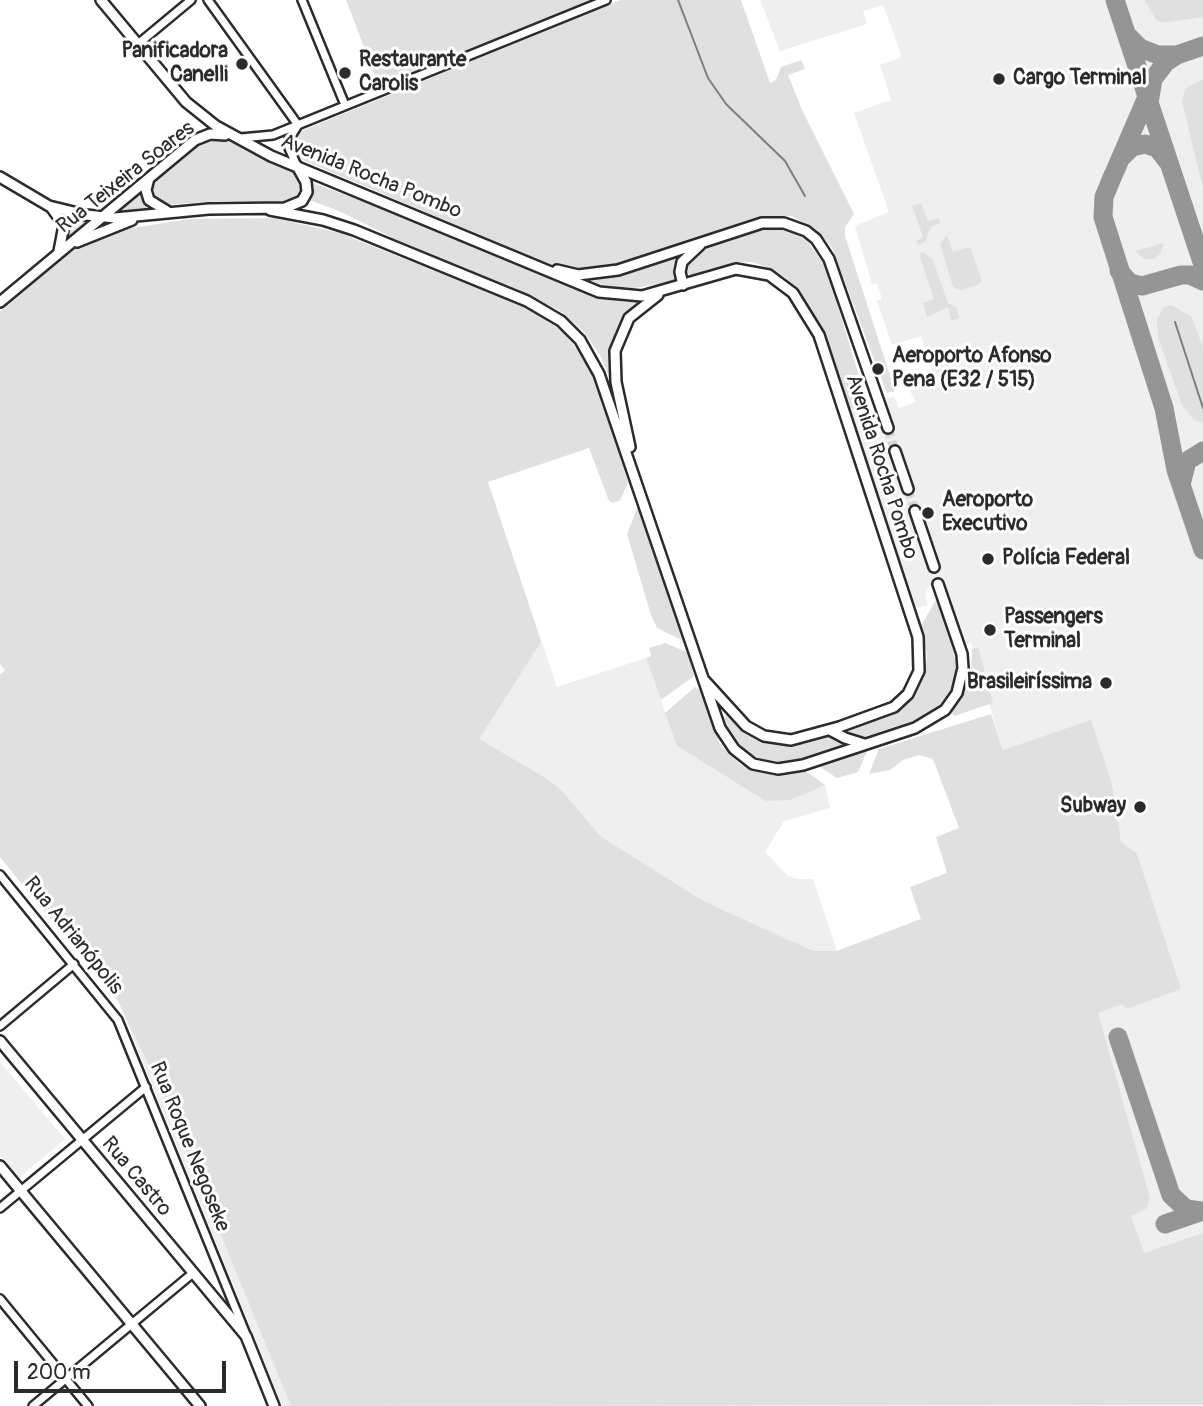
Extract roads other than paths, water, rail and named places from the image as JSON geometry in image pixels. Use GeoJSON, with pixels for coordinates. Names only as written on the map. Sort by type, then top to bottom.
{"type":"FeatureCollection","features":[{"type":"Feature","properties":{"kind":"main road","name":"Avenida Rocha Pombo"},"geometry":{"type":"LineString","coordinates":[[101,0],[176,92],[205,119],[233,137],[297,166],[535,264],[584,287],[614,296],[642,296],[666,291],[728,270],[758,271],[793,293],[819,335],[918,637],[921,660],[917,680],[901,702],[830,730],[791,740],[764,736],[738,720],[705,681]]}},
{"type":"Feature","properties":{"kind":"main road","name":"Rua Teixeira Soares"},"geometry":{"type":"LineString","coordinates":[[0,302],[204,135],[233,137]]}},
{"type":"Feature","properties":{"kind":"main road"},"geometry":{"type":"LineString","coordinates":[[0,177],[50,206],[102,217],[145,216],[172,212],[270,210],[295,205],[305,197],[306,182],[297,166]]}},
{"type":"Feature","properties":{"kind":"main road"},"geometry":{"type":"LineString","coordinates":[[149,178],[146,190],[149,200],[158,208],[172,212]]}},
{"type":"Feature","properties":{"kind":"main road"},"geometry":{"type":"LineString","coordinates":[[50,206],[64,225],[58,254]]}},
{"type":"Feature","properties":{"kind":"main road","name":"Avenida Rocha Pombo"},"geometry":{"type":"LineString","coordinates":[[270,210],[323,220],[354,230],[527,301],[561,321],[580,340],[593,361],[639,486],[726,740],[753,764],[789,768],[933,719],[945,710],[957,693],[963,668],[962,654],[938,584]]}},
{"type":"Feature","properties":{"kind":"main road","name":"Rua Teixeira Soares"},"geometry":{"type":"LineString","coordinates":[[58,254],[103,230],[145,216]]}},
{"type":"Feature","properties":{"kind":"main road","name":"Avenida Rocha Pombo"},"geometry":{"type":"LineString","coordinates":[[535,264],[578,275],[606,273],[750,226],[772,222],[797,227],[817,239],[828,259],[849,311],[888,428]]}},
{"type":"Feature","properties":{"kind":"main road"},"geometry":{"type":"LineString","coordinates":[[683,285],[680,272],[682,262],[704,241]]}},
{"type":"Feature","properties":{"kind":"main road"},"geometry":{"type":"LineString","coordinates":[[639,486],[614,360],[618,338],[629,318],[644,304],[666,291]]}},
{"type":"Feature","properties":{"kind":"main road","name":"Avenida Rocha Pombo"},"geometry":{"type":"LineString","coordinates":[[895,451],[908,489]]}},
{"type":"Feature","properties":{"kind":"main road","name":"Avenida Rocha Pombo"},"geometry":{"type":"LineString","coordinates":[[915,511],[934,567]]}},
{"type":"Feature","properties":{"kind":"main road"},"geometry":{"type":"LineString","coordinates":[[830,730],[865,744]]}},
{"type":"Feature","properties":{"kind":"main road","name":"Rua Castro"},"geometry":{"type":"LineString","coordinates":[[0,1041],[246,1336]]}},
{"type":"Feature","properties":{"kind":"main road"},"geometry":{"type":"LineString","coordinates":[[0,1166],[200,1406]]}},
{"type":"Feature","properties":{"kind":"main road","name":"Rua Roque Negoseke"},"geometry":{"type":"LineString","coordinates":[[246,1336],[274,1406]]}},
{"type":"Feature","properties":{"kind":"street"},"geometry":{"type":"LineString","coordinates":[[138,44],[191,0]]}},
{"type":"Feature","properties":{"kind":"street"},"geometry":{"type":"LineString","coordinates":[[208,0],[298,124],[289,139],[289,148],[297,166]]}},
{"type":"Feature","properties":{"kind":"street"},"geometry":{"type":"LineString","coordinates":[[302,0],[345,106]]}},
{"type":"Feature","properties":{"kind":"street","name":"Rua Teixeira Soares"},"geometry":{"type":"LineString","coordinates":[[233,137],[265,137],[606,0]]}},
{"type":"Feature","properties":{"kind":"street","name":"Rua Adrianópolis"},"geometry":{"type":"LineString","coordinates":[[0,875],[118,1020]]}},
{"type":"Feature","properties":{"kind":"street"},"geometry":{"type":"LineString","coordinates":[[0,1026],[74,964]]}},
{"type":"Feature","properties":{"kind":"street","name":"Rua Roque Negoseke"},"geometry":{"type":"LineString","coordinates":[[118,1020],[246,1336]]}},
{"type":"Feature","properties":{"kind":"street"},"geometry":{"type":"LineString","coordinates":[[0,1208],[146,1087]]}},
{"type":"Feature","properties":{"kind":"street"},"geometry":{"type":"LineString","coordinates":[[33,1406],[194,1273]]}},
{"type":"Feature","properties":{"kind":"street"},"geometry":{"type":"LineString","coordinates":[[215,1299],[226,1287]]}},
{"type":"Feature","properties":{"kind":"street"},"geometry":{"type":"LineString","coordinates":[[0,1299],[88,1406]]}},
{"type":"Feature","properties":{"kind":"waterway"},"geometry":{"type":"LineString","coordinates":[[678,0],[708,78],[726,104],[785,161],[805,196]]}},
{"type":"Feature","properties":{"kind":"waterway"},"geometry":{"type":"LineString","coordinates":[[1175,322],[1203,408]]}},
{"type":"Feature","properties":{"kind":"tunnel"},"geometry":{"type":"LineString","coordinates":[[888,428],[895,451]]}},
{"type":"Feature","properties":{"kind":"tunnel"},"geometry":{"type":"LineString","coordinates":[[908,489],[915,511]]}},
{"type":"Feature","properties":{"kind":"place","name":"Panificadora Canelli"},"geometry":{"type":"Point","coordinates":[242,64]}},
{"type":"Feature","properties":{"kind":"place","name":"Restaurante Carolis"},"geometry":{"type":"Point","coordinates":[345,73]}},
{"type":"Feature","properties":{"kind":"place","name":"Cargo Terminal"},"geometry":{"type":"Point","coordinates":[999,79]}},
{"type":"Feature","properties":{"kind":"place","name":"Aeroporto Afonso Pena (E32 / 515)"},"geometry":{"type":"Point","coordinates":[878,369]}},
{"type":"Feature","properties":{"kind":"place","name":"Aeroporto Executivo"},"geometry":{"type":"Point","coordinates":[928,513]}},
{"type":"Feature","properties":{"kind":"place","name":"Polícia Federal"},"geometry":{"type":"Point","coordinates":[988,559]}},
{"type":"Feature","properties":{"kind":"place","name":"Passengers Terminal"},"geometry":{"type":"Point","coordinates":[990,630]}},
{"type":"Feature","properties":{"kind":"place","name":"Brasileiríssima"},"geometry":{"type":"Point","coordinates":[1106,683]}},
{"type":"Feature","properties":{"kind":"place","name":"Subway"},"geometry":{"type":"Point","coordinates":[1140,807]}}]}
